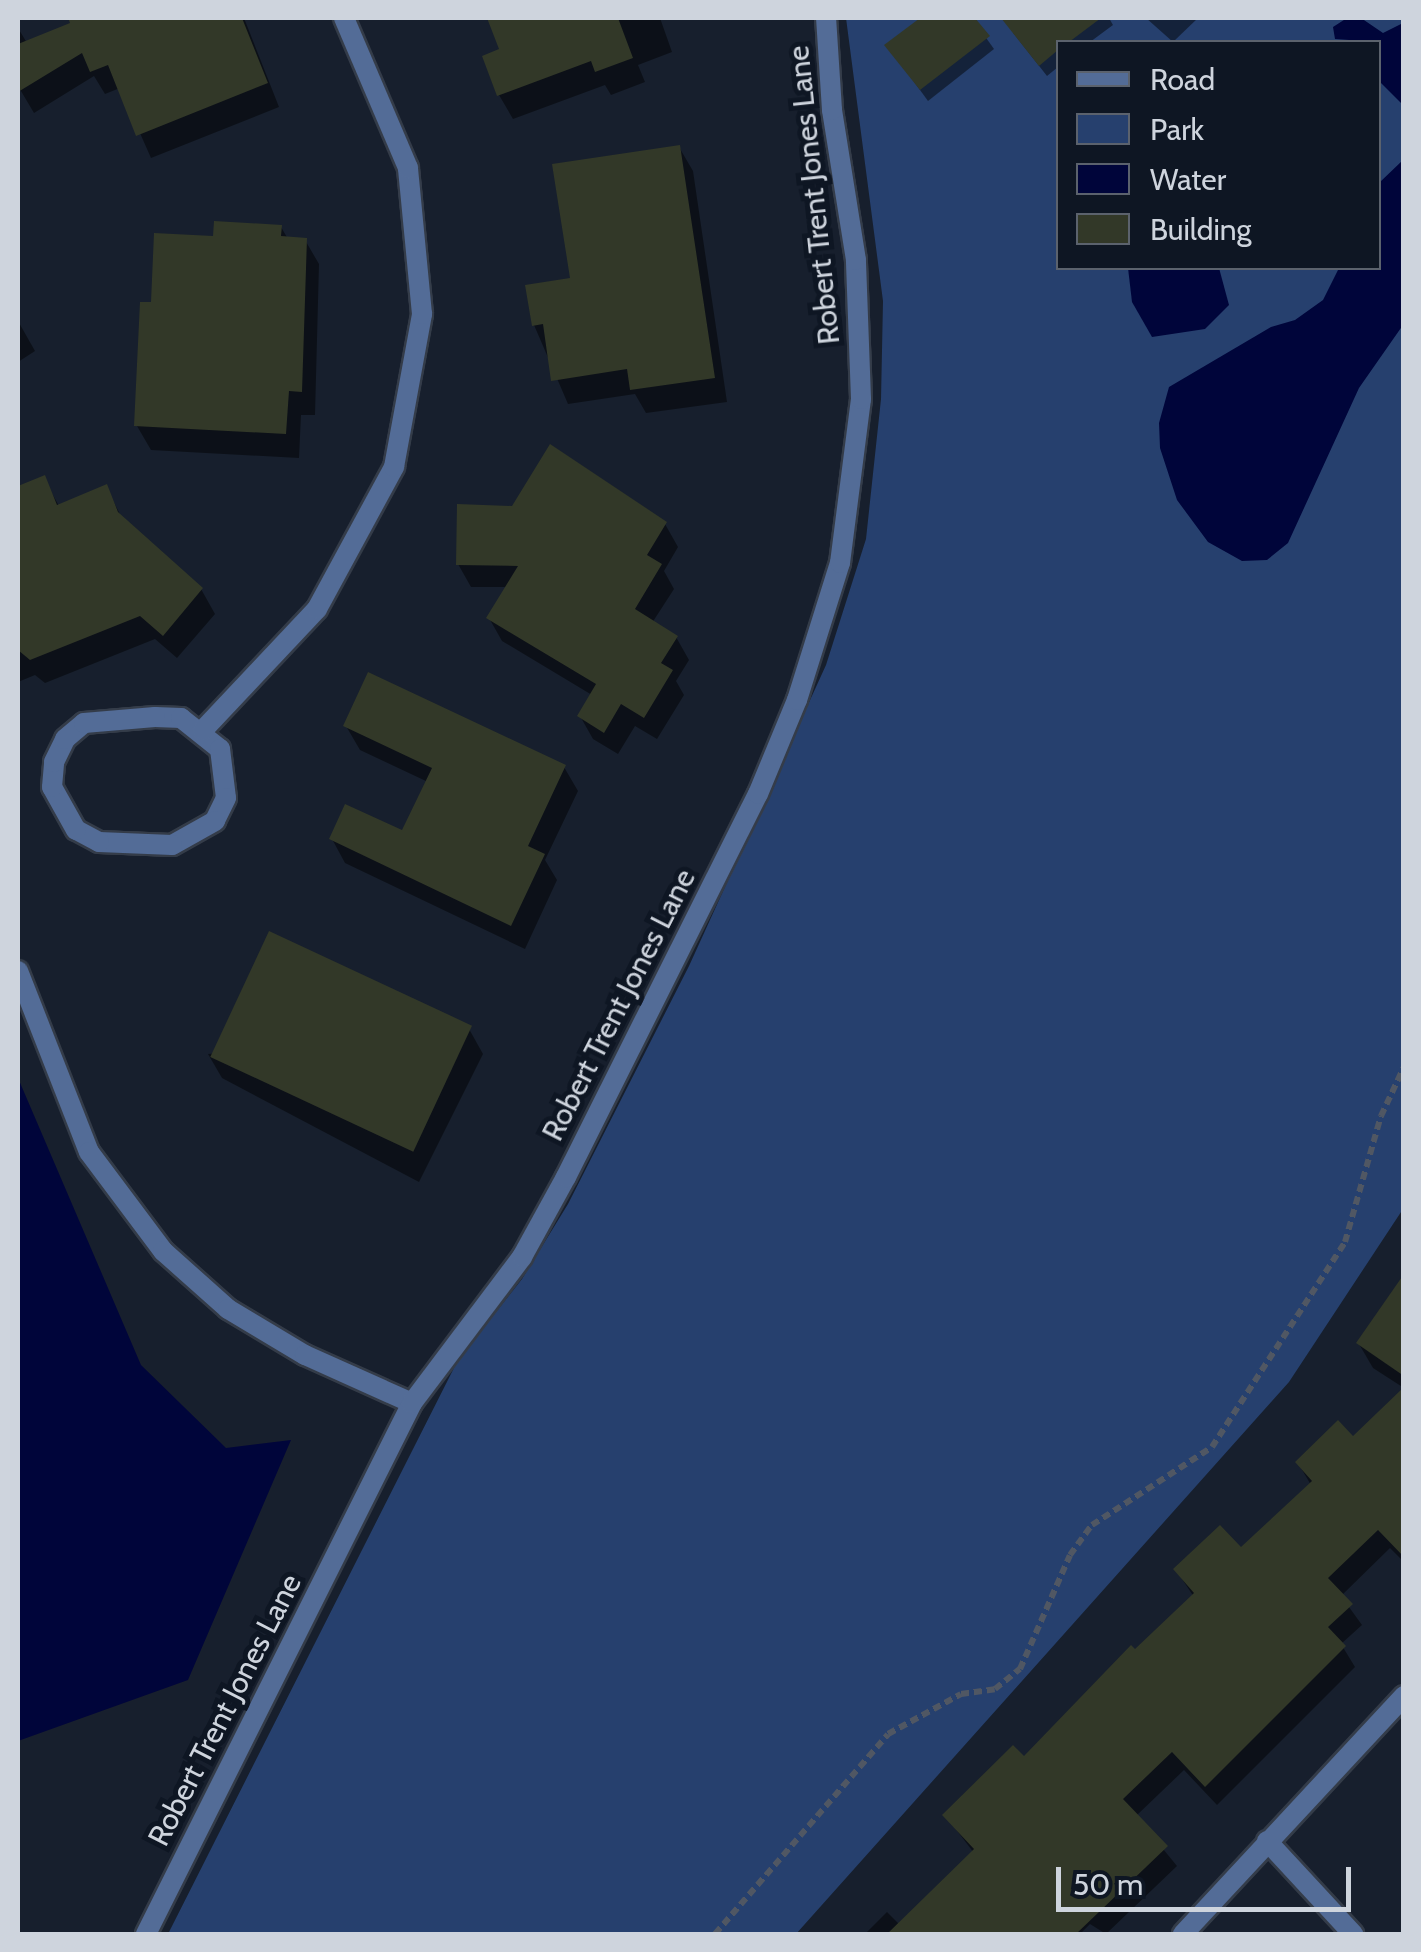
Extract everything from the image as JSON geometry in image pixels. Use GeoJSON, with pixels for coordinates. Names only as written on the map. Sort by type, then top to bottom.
{"type":"FeatureCollection","features":[{"type":"Feature","properties":{"kind":"street"},"geometry":{"type":"LineString","coordinates":[[203,730],[317,609],[394,467],[422,314],[408,168],[344,18]]}},
{"type":"Feature","properties":{"kind":"street","name":"Robert Trent Jones Lane"},"geometry":{"type":"LineString","coordinates":[[146,1934],[412,1403],[522,1257],[566,1177],[758,794],[823,624],[850,510],[862,399],[856,260],[832,110],[826,18]]}},
{"type":"Feature","properties":{"kind":"street"},"geometry":{"type":"LineString","coordinates":[[155,716],[203,730],[220,749],[226,798],[215,821],[195,838],[172,845],[99,842],[60,811],[52,787],[54,762],[84,723],[155,716]]}},
{"type":"Feature","properties":{"kind":"street"},"geometry":{"type":"LineString","coordinates":[[18,971],[89,1152],[164,1251],[228,1309],[305,1354],[412,1403]]}},
{"type":"Feature","properties":{"kind":"street"},"geometry":{"type":"LineString","coordinates":[[1183,1934],[1404,1696]]}},
{"type":"Feature","properties":{"kind":"street"},"geometry":{"type":"LineString","coordinates":[[1267,1841],[1353,1934]]}},
{"type":"Feature","properties":{"kind":"path"},"geometry":{"type":"LineString","coordinates":[[715,1934],[888,1734],[961,1694],[995,1689],[1020,1669],[1070,1555],[1092,1525],[1212,1447],[1345,1242],[1380,1116],[1404,1067]]}},
{"type":"Feature","properties":{"kind":"green space"},"geometry":{"type":"Polygon","coordinates":[[[846,18],[1403,18],[1403,1209],[1289,1382],[796,1934],[168,1934],[458,1360],[522,1279],[568,1204],[689,966],[826,665],[866,539],[881,399],[883,301],[846,18]]]}},
{"type":"Feature","properties":{"kind":"water"},"geometry":{"type":"Polygon","coordinates":[[[1347,18],[1361,18],[1383,33],[1403,23],[1403,105],[1381,83],[1381,40],[1335,39],[1333,27],[1347,18]]]}},
{"type":"Feature","properties":{"kind":"water"},"geometry":{"type":"Polygon","coordinates":[[[1403,160],[1403,325],[1359,388],[1288,543],[1267,560],[1242,561],[1208,542],[1177,500],[1160,448],[1159,423],[1169,387],[1271,327],[1295,320],[1323,300],[1338,270],[1381,270],[1381,181],[1403,160]]]}},
{"type":"Feature","properties":{"kind":"water"},"geometry":{"type":"Polygon","coordinates":[[[1128,270],[1220,270],[1229,305],[1205,329],[1152,337],[1132,302],[1128,270]]]}},
{"type":"Feature","properties":{"kind":"water"},"geometry":{"type":"Polygon","coordinates":[[[18,1078],[141,1365],[226,1448],[291,1440],[188,1680],[18,1741],[18,1078]]]}},
{"type":"Feature","properties":{"kind":"building"},"geometry":{"type":"Polygon","coordinates":[[[68,18],[242,18],[268,83],[136,136],[108,65],[90,72],[82,53],[18,92],[18,44],[70,23],[68,18]]]}},
{"type":"Feature","properties":{"kind":"building"},"geometry":{"type":"Polygon","coordinates":[[[487,18],[618,18],[633,58],[595,72],[591,61],[497,96],[482,56],[499,49],[487,18]]]}},
{"type":"Feature","properties":{"kind":"building"},"geometry":{"type":"Polygon","coordinates":[[[920,18],[975,18],[990,36],[920,90],[884,45],[920,18]]]}},
{"type":"Feature","properties":{"kind":"building"},"geometry":{"type":"Polygon","coordinates":[[[1001,18],[1101,18],[1072,40],[1056,40],[1056,52],[1039,66],[1001,18]]]}},
{"type":"Feature","properties":{"kind":"building"},"geometry":{"type":"Polygon","coordinates":[[[680,145],[715,378],[630,390],[627,369],[551,381],[543,324],[532,326],[525,285],[570,278],[552,164],[680,145]]]}},
{"type":"Feature","properties":{"kind":"building"},"geometry":{"type":"Polygon","coordinates":[[[214,221],[282,225],[281,236],[307,238],[302,392],[289,391],[286,434],[134,426],[140,302],[151,302],[154,233],[213,236],[214,221]]]}},
{"type":"Feature","properties":{"kind":"building"},"geometry":{"type":"Polygon","coordinates":[[[550,444],[667,522],[647,555],[662,564],[635,609],[678,636],[661,663],[673,670],[644,718],[621,704],[604,733],[577,716],[596,684],[486,618],[518,566],[456,565],[457,504],[512,506],[550,444]]]}},
{"type":"Feature","properties":{"kind":"building"},"geometry":{"type":"Polygon","coordinates":[[[45,475],[57,505],[107,484],[118,512],[203,588],[163,636],[140,616],[30,660],[18,650],[18,486],[45,475]]]}},
{"type":"Feature","properties":{"kind":"building"},"geometry":{"type":"Polygon","coordinates":[[[368,672],[566,765],[528,846],[545,854],[511,926],[329,839],[345,804],[402,830],[432,768],[343,726],[368,672]]]}},
{"type":"Feature","properties":{"kind":"building"},"geometry":{"type":"Polygon","coordinates":[[[269,931],[472,1026],[413,1152],[210,1057],[269,931]]]}},
{"type":"Feature","properties":{"kind":"building"},"geometry":{"type":"Polygon","coordinates":[[[1404,1274],[1404,1376],[1356,1343],[1404,1274]]]}},
{"type":"Feature","properties":{"kind":"building"},"geometry":{"type":"Polygon","coordinates":[[[1404,1387],[1404,1557],[1378,1530],[1328,1578],[1353,1604],[1328,1627],[1346,1646],[1205,1787],[1172,1752],[1123,1799],[1168,1846],[1076,1934],[887,1934],[974,1849],[942,1815],[1013,1745],[1024,1756],[1131,1645],[1135,1649],[1194,1593],[1173,1569],[1220,1525],[1241,1547],[1312,1481],[1295,1462],[1338,1420],[1353,1436],[1404,1387]]]}}]}
